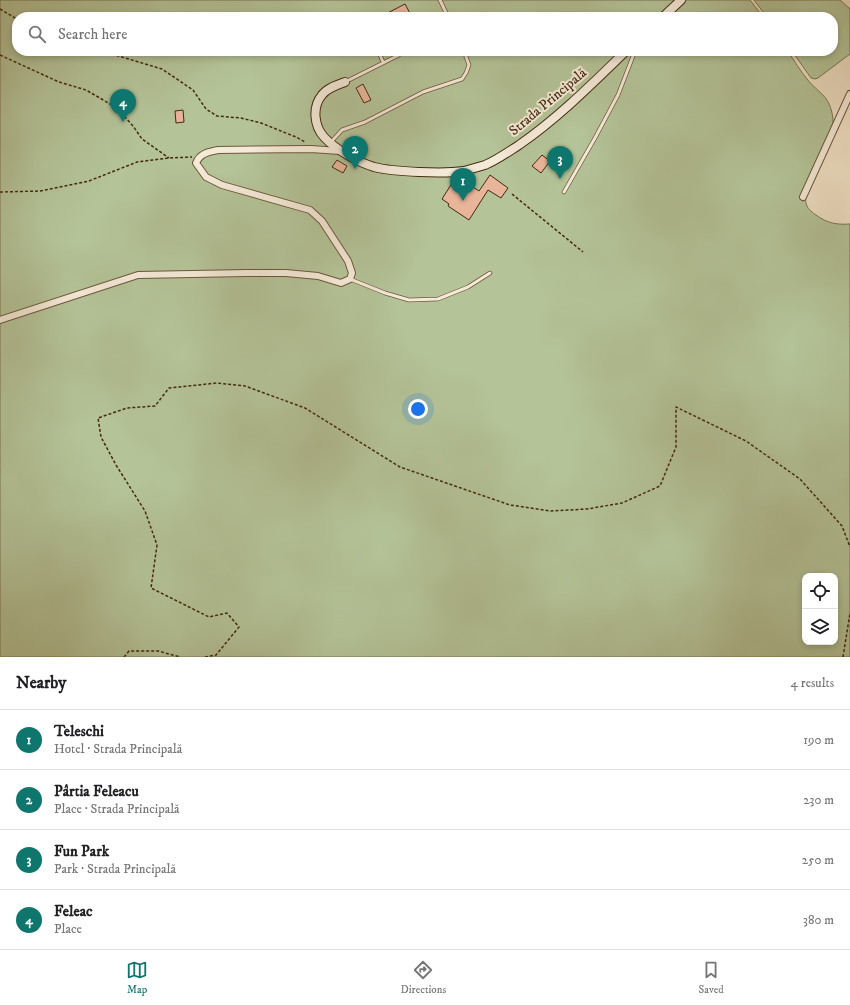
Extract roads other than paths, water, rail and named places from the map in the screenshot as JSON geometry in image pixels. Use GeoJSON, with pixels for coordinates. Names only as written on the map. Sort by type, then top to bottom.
{"type":"FeatureCollection","features":[{"type":"Feature","properties":{"kind":"street"},"geometry":{"type":"LineString","coordinates":[[668,12],[681,0]]}},
{"type":"Feature","properties":{"kind":"street","name":"Strada Principală"},"geometry":{"type":"LineString","coordinates":[[345,82],[333,87],[321,96],[315,112],[315,118],[321,132],[330,142],[342,151],[361,162],[374,167],[390,170],[448,172],[464,171],[486,165],[496,160],[541,130],[621,56]]}},
{"type":"Feature","properties":{"kind":"street"},"geometry":{"type":"LineString","coordinates":[[803,197],[850,94]]}},
{"type":"Feature","properties":{"kind":"street"},"geometry":{"type":"LineString","coordinates":[[0,320],[138,275],[278,273],[318,276],[341,283],[350,279],[352,273],[348,261],[322,221],[310,210],[206,178],[196,163],[198,157],[206,152],[218,150],[303,149],[342,151]]}},
{"type":"Feature","properties":{"kind":"lane"},"geometry":{"type":"LineString","coordinates":[[440,0],[446,12]]}},
{"type":"Feature","properties":{"kind":"lane"},"geometry":{"type":"LineString","coordinates":[[381,56],[383,62]]}},
{"type":"Feature","properties":{"kind":"lane"},"geometry":{"type":"LineString","coordinates":[[345,82],[397,56]]}},
{"type":"Feature","properties":{"kind":"lane"},"geometry":{"type":"LineString","coordinates":[[330,142],[342,130],[365,122],[423,92],[462,79],[469,65],[466,56]]}},
{"type":"Feature","properties":{"kind":"lane"},"geometry":{"type":"LineString","coordinates":[[564,192],[618,95],[633,56]]}},
{"type":"Feature","properties":{"kind":"lane"},"geometry":{"type":"LineString","coordinates":[[350,279],[385,293],[409,300],[438,299],[468,287],[490,273]]}},
{"type":"Feature","properties":{"kind":"place","name":"Feleac"},"geometry":{"type":"Point","coordinates":[123,122]}},
{"type":"Feature","properties":{"kind":"place","name":"Pârtia Feleacu"},"geometry":{"type":"Point","coordinates":[355,169]}},
{"type":"Feature","properties":{"kind":"place","name":"Fun Park"},"geometry":{"type":"Point","coordinates":[560,179]}},
{"type":"Feature","properties":{"kind":"place","name":"Teleschi"},"geometry":{"type":"Point","coordinates":[463,201]}}]}
